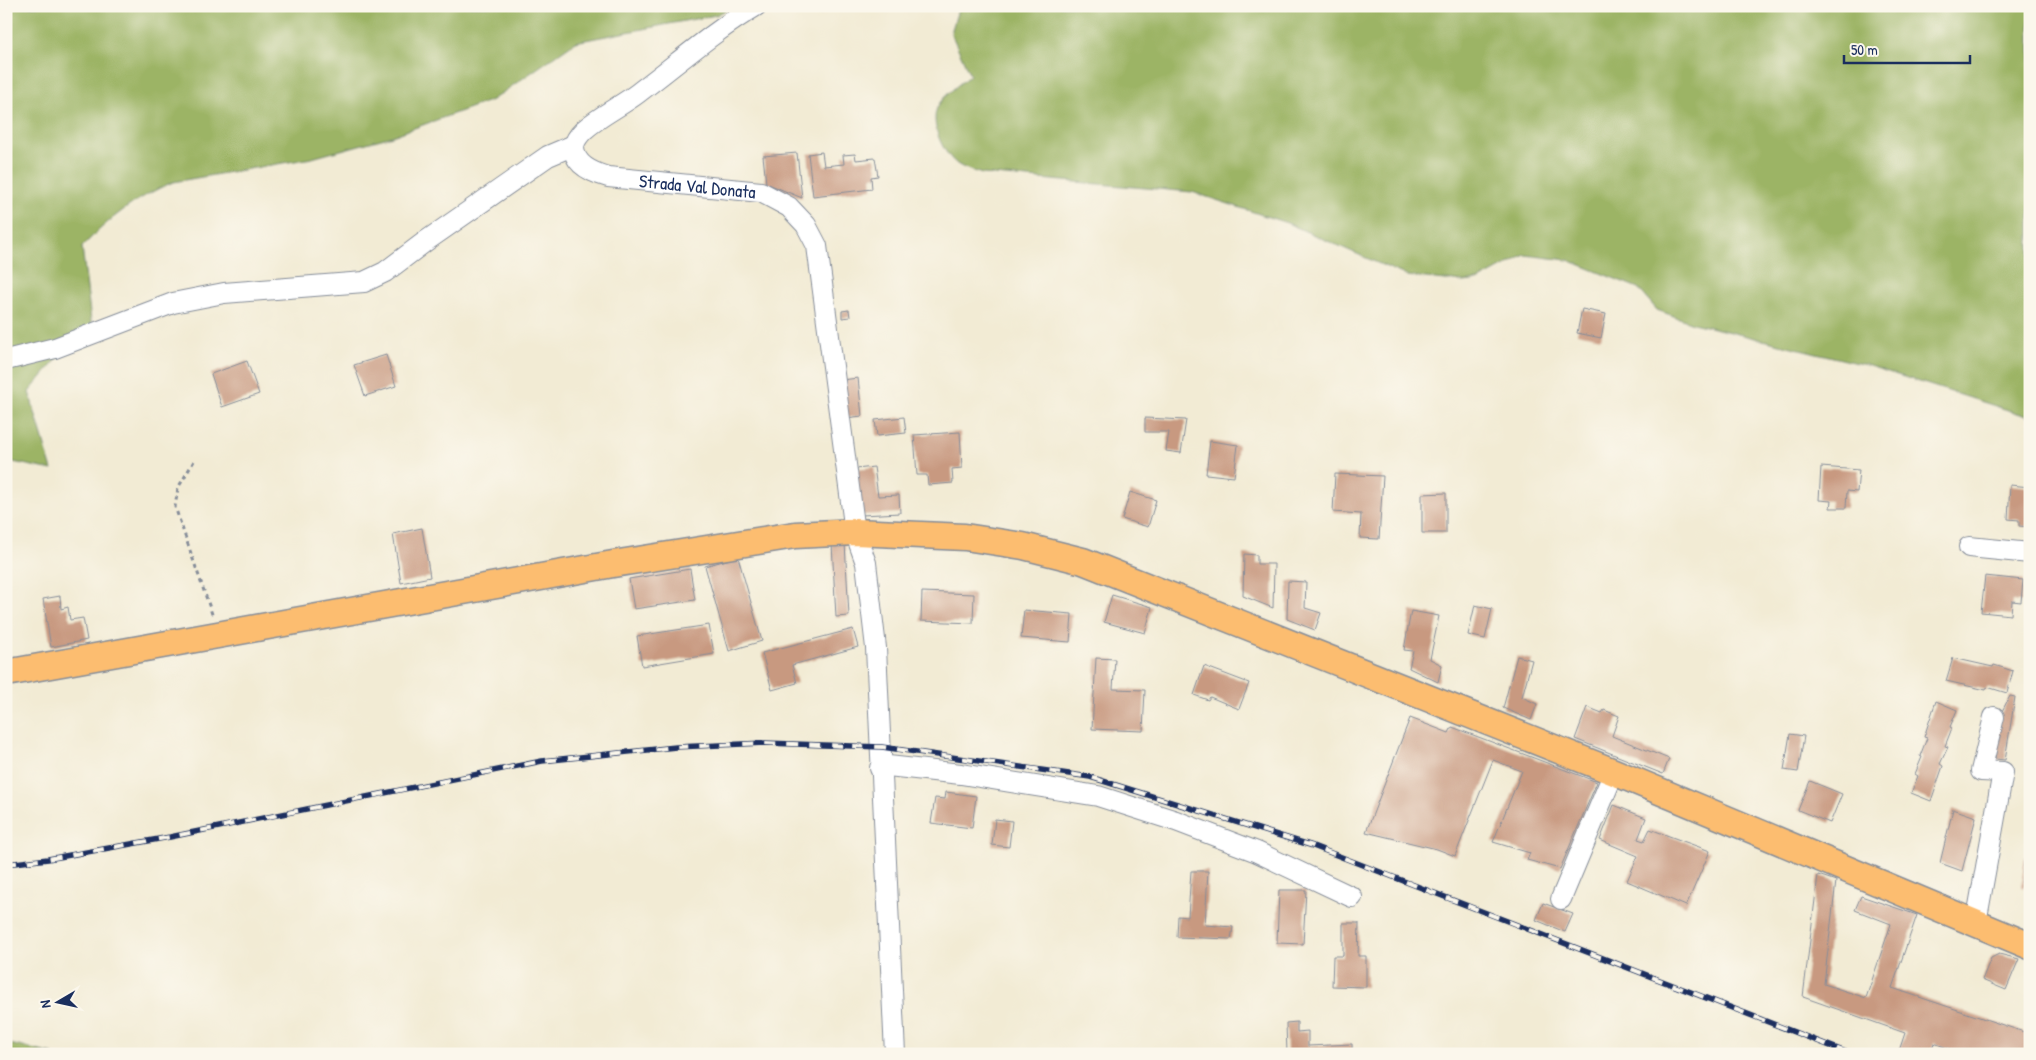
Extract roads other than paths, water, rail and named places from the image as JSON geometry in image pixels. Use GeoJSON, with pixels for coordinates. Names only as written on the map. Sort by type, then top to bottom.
{"type":"FeatureCollection","features":[{"type":"Feature","properties":{"kind":"main road"},"geometry":{"type":"LineString","coordinates":[[6,673],[218,637],[698,549],[795,535],[855,532],[966,537],[1023,546],[1083,561],[1614,772],[2030,946]]}},
{"type":"Feature","properties":{"kind":"street"},"geometry":{"type":"LineString","coordinates":[[6,360],[55,348],[172,303],[224,293],[364,282],[385,272],[548,156],[574,145],[584,130],[637,94],[715,32],[756,6]]}},
{"type":"Feature","properties":{"kind":"street","name":"Strada Val Donata"},"geometry":{"type":"LineString","coordinates":[[574,145],[579,161],[597,174],[622,179],[761,192],[789,207],[806,226],[817,246],[855,532],[866,563],[876,648],[882,747],[880,768],[895,1054]]}},
{"type":"Feature","properties":{"kind":"street"},"geometry":{"type":"LineString","coordinates":[[1969,547],[2030,553]]}},
{"type":"Feature","properties":{"kind":"street"},"geometry":{"type":"LineString","coordinates":[[1976,923],[2003,772],[1981,771],[1994,717]]}},
{"type":"Feature","properties":{"kind":"street"},"geometry":{"type":"LineString","coordinates":[[880,768],[888,766],[961,774],[1098,796],[1176,821],[1257,852],[1352,897]]}},
{"type":"Feature","properties":{"kind":"street"},"geometry":{"type":"LineString","coordinates":[[1561,899],[1614,772]]}},
{"type":"Feature","properties":{"kind":"railway"},"geometry":{"type":"LineString","coordinates":[[6,864],[48,859],[170,837],[542,761],[676,747],[765,743],[882,747],[1090,777],[1313,846],[1851,1054]]}}]}
